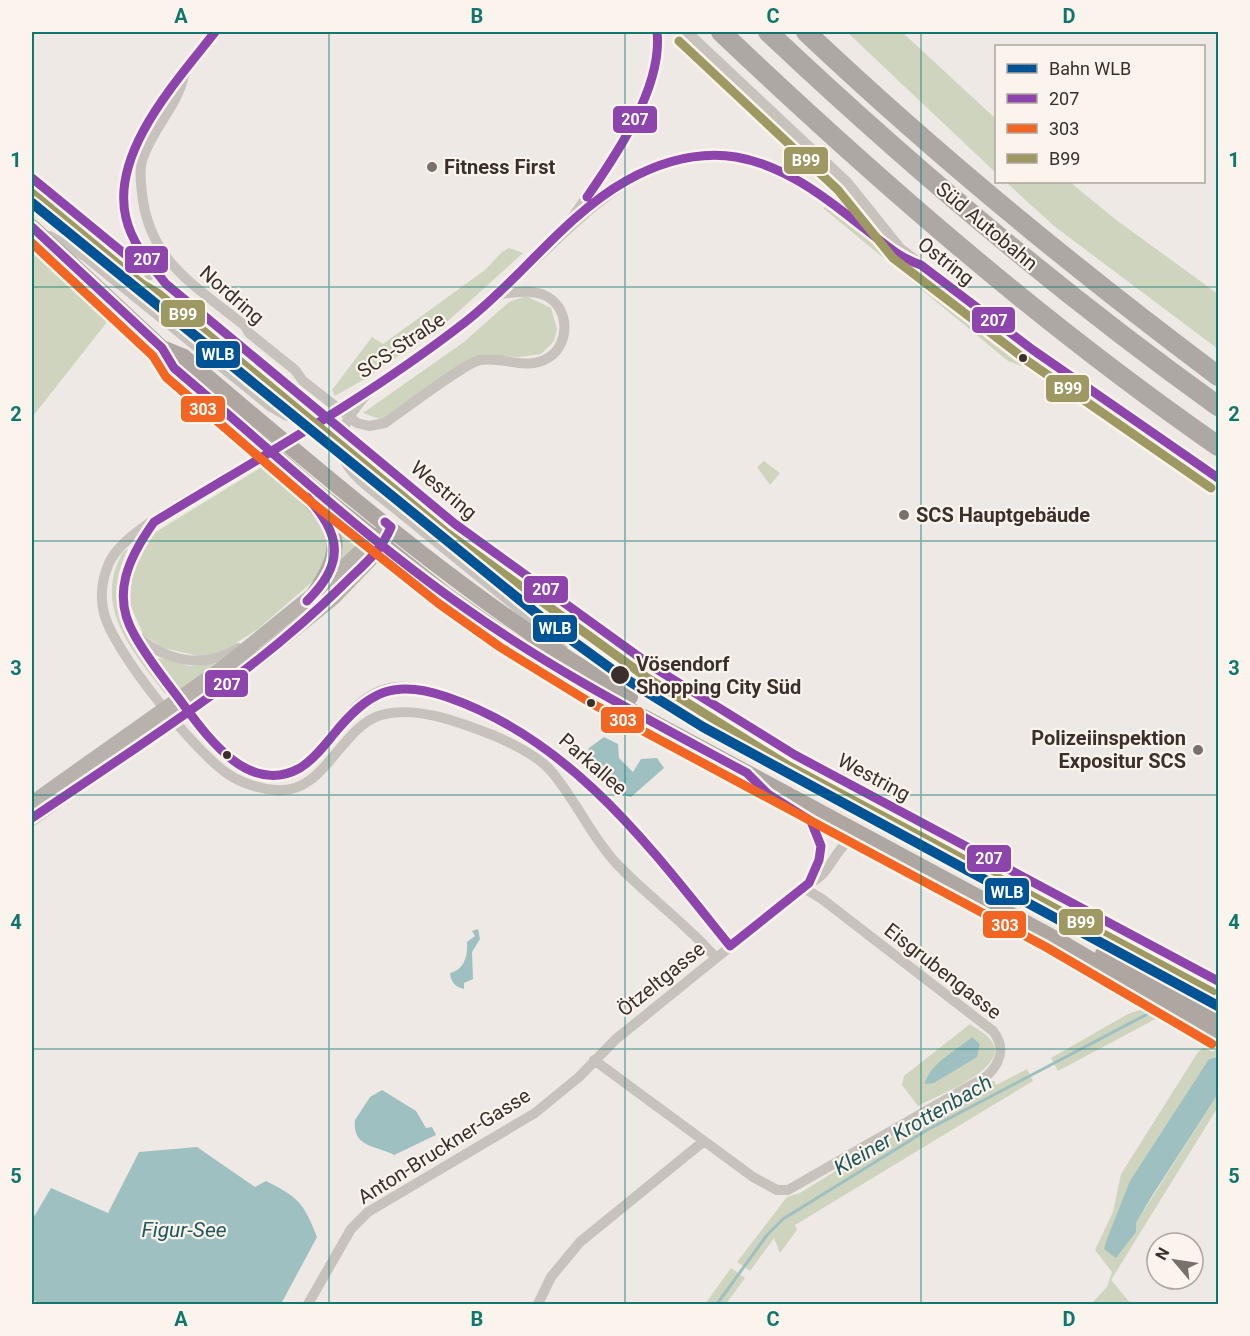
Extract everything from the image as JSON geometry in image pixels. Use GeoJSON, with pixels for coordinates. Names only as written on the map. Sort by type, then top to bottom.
{"type":"FeatureCollection","features":[{"type":"Feature","properties":{"kind":"highway"},"geometry":{"type":"LineString","coordinates":[[721,32],[926,217],[1071,337],[1218,446]]}},
{"type":"Feature","properties":{"kind":"highway","name":"Süd Autobahn"},"geometry":{"type":"LineString","coordinates":[[768,32],[1003,241],[1218,406]]}},
{"type":"Feature","properties":{"kind":"highway","name":"Süd Autobahn"},"geometry":{"type":"LineString","coordinates":[[806,32],[962,174],[1102,289],[1218,376]]}},
{"type":"Feature","properties":{"kind":"main road"},"geometry":{"type":"LineString","coordinates":[[32,226],[162,348],[174,368],[379,541],[472,613],[544,661],[1052,937],[1218,1034]]}},
{"type":"Feature","properties":{"kind":"main road"},"geometry":{"type":"LineString","coordinates":[[162,348],[184,357],[397,520],[527,630],[611,686],[709,742],[1218,1016]]}},
{"type":"Feature","properties":{"kind":"main road"},"geometry":{"type":"LineString","coordinates":[[247,431],[251,446],[318,508],[333,529],[336,555],[314,594]]}},
{"type":"Feature","properties":{"kind":"main road"},"geometry":{"type":"LineString","coordinates":[[32,803],[184,705],[311,617],[397,520]]}},
{"type":"Feature","properties":{"kind":"main road"},"geometry":{"type":"LineString","coordinates":[[184,705],[260,638],[379,541]]}},
{"type":"Feature","properties":{"kind":"main road"},"geometry":{"type":"LineString","coordinates":[[32,818],[170,714]]}},
{"type":"Feature","properties":{"kind":"street","name":"Nordring"},"geometry":{"type":"LineString","coordinates":[[166,284],[153,271],[133,241],[126,217],[123,189],[125,172],[142,131],[214,32]]}},
{"type":"Feature","properties":{"kind":"street","name":"SCS-Straße"},"geometry":{"type":"LineString","coordinates":[[562,233],[627,138],[656,64],[659,49],[657,32]]}},
{"type":"Feature","properties":{"kind":"street","name":"Ostring"},"geometry":{"type":"LineString","coordinates":[[687,32],[847,182],[887,236],[921,265],[1048,361],[1218,478]]}},
{"type":"Feature","properties":{"kind":"street","name":"Nordring"},"geometry":{"type":"LineString","coordinates":[[184,72],[181,89],[150,141],[140,170],[147,222],[154,240],[171,266],[245,326],[249,333],[295,370],[303,381],[357,423],[369,426],[385,423],[466,366],[481,360],[530,364],[548,358],[557,350],[565,328],[564,317],[553,300],[535,292],[498,294]]}},
{"type":"Feature","properties":{"kind":"street","name":"SCS-Straße"},"geometry":{"type":"LineString","coordinates":[[170,714],[115,640],[107,624],[102,601],[104,577],[114,554],[129,537],[374,386],[440,342],[498,294],[562,233],[614,189],[652,168],[687,157],[722,155],[753,160],[796,179],[903,259],[921,265]]}},
{"type":"Feature","properties":{"kind":"street"},"geometry":{"type":"LineString","coordinates":[[32,178],[150,275],[166,284]]}},
{"type":"Feature","properties":{"kind":"street"},"geometry":{"type":"LineString","coordinates":[[32,226],[86,257],[282,414],[319,420]]}},
{"type":"Feature","properties":{"kind":"street","name":"Westring"},"geometry":{"type":"LineString","coordinates":[[166,284],[455,524],[560,603],[653,667],[795,755],[1218,981]]}},
{"type":"Feature","properties":{"kind":"street"},"geometry":{"type":"LineString","coordinates":[[374,386],[343,425],[340,449],[353,473],[397,520]]}},
{"type":"Feature","properties":{"kind":"street","name":"SCS-Straße"},"geometry":{"type":"LineString","coordinates":[[154,522],[134,551],[123,576],[122,604],[132,631],[184,705]]}},
{"type":"Feature","properties":{"kind":"street"},"geometry":{"type":"LineString","coordinates":[[132,631],[160,652],[192,661],[218,658],[249,641],[260,638]]}},
{"type":"Feature","properties":{"kind":"street","name":"Parkallee"},"geometry":{"type":"LineString","coordinates":[[184,705],[227,756],[255,771],[277,775],[303,767],[321,750],[345,717],[372,696],[390,688],[418,688],[464,703],[546,746],[593,784],[618,810],[730,946]]}},
{"type":"Feature","properties":{"kind":"street"},"geometry":{"type":"LineString","coordinates":[[372,696],[380,716]]}},
{"type":"Feature","properties":{"kind":"street","name":"Parkallee"},"geometry":{"type":"LineString","coordinates":[[170,714],[230,776],[249,784],[278,790],[288,790],[314,777],[363,724],[380,716],[400,712],[432,716],[489,734],[521,751],[552,773],[585,824],[618,865],[716,958]]}},
{"type":"Feature","properties":{"kind":"street"},"geometry":{"type":"LineString","coordinates":[[521,751],[529,736]]}},
{"type":"Feature","properties":{"kind":"street"},"geometry":{"type":"LineString","coordinates":[[747,772],[768,794],[811,821],[817,832],[821,846],[819,860],[806,886]]}},
{"type":"Feature","properties":{"kind":"street","name":"Ötzeltgasse"},"geometry":{"type":"LineString","coordinates":[[594,1060],[616,1039],[730,946],[806,886],[818,880],[841,846],[852,837],[862,835]]}},
{"type":"Feature","properties":{"kind":"street","name":"Eisgrubengasse"},"geometry":{"type":"LineString","coordinates":[[594,1060],[764,1184],[788,1190],[987,1076],[998,1064],[1002,1047],[999,1038],[987,1026],[806,886]]}},
{"type":"Feature","properties":{"kind":"street","name":"Anton-Bruckner-Gasse"},"geometry":{"type":"LineString","coordinates":[[308,1305],[351,1229],[368,1212],[518,1125],[571,1084],[594,1060]]}},
{"type":"Feature","properties":{"kind":"street"},"geometry":{"type":"LineString","coordinates":[[538,1305],[560,1262],[580,1242],[704,1141]]}},
{"type":"Feature","properties":{"kind":"green space"},"geometry":{"type":"Polygon","coordinates":[[[847,32],[902,32],[995,118],[995,172],[847,32]]]}},
{"type":"Feature","properties":{"kind":"green space"},"geometry":{"type":"Polygon","coordinates":[[[1007,183],[1071,183],[1115,219],[1218,294],[1218,349],[1054,226],[1007,183]]]}},
{"type":"Feature","properties":{"kind":"green space"},"geometry":{"type":"Polygon","coordinates":[[[32,204],[137,290],[135,292],[32,208],[32,204]]]}},
{"type":"Feature","properties":{"kind":"green space"},"geometry":{"type":"Polygon","coordinates":[[[825,207],[1006,344],[1023,362],[1021,366],[1008,361],[823,208],[825,207]]]}},
{"type":"Feature","properties":{"kind":"green space"},"geometry":{"type":"Polygon","coordinates":[[[509,248],[523,253],[448,321],[368,377],[335,396],[332,390],[372,337],[383,344],[485,270],[509,248]]]}},
{"type":"Feature","properties":{"kind":"green space"},"geometry":{"type":"Polygon","coordinates":[[[32,249],[107,322],[33,416],[32,424],[32,249]]]}},
{"type":"Feature","properties":{"kind":"green space"},"geometry":{"type":"Polygon","coordinates":[[[526,296],[551,308],[557,329],[554,341],[541,354],[519,357],[475,356],[388,417],[382,420],[363,413],[464,342],[509,302],[526,296]]]}},
{"type":"Feature","properties":{"kind":"green space"},"geometry":{"type":"Polygon","coordinates":[[[764,461],[780,473],[770,485],[757,467],[764,461]]]}},
{"type":"Feature","properties":{"kind":"green space"},"geometry":{"type":"Polygon","coordinates":[[[265,465],[320,518],[330,550],[320,575],[258,629],[220,653],[199,656],[163,648],[143,634],[129,602],[127,579],[139,554],[151,535],[265,465]]]}},
{"type":"Feature","properties":{"kind":"green space"},"geometry":{"type":"Polygon","coordinates":[[[319,502],[364,539],[340,566],[319,502]]]}},
{"type":"Feature","properties":{"kind":"green space"},"geometry":{"type":"Polygon","coordinates":[[[128,549],[120,571],[117,590],[118,608],[131,642],[167,692],[165,694],[133,651],[117,619],[112,585],[118,562],[128,549]]]}},
{"type":"Feature","properties":{"kind":"green space"},"geometry":{"type":"Polygon","coordinates":[[[159,658],[189,666],[216,664],[179,691],[156,660],[159,658]]]}},
{"type":"Feature","properties":{"kind":"green space"},"geometry":{"type":"Polygon","coordinates":[[[1150,1004],[1162,1010],[1169,1024],[1166,1026],[1161,1016],[1058,1071],[1051,1058],[1128,1014],[1151,1006],[1150,1004]]]}},
{"type":"Feature","properties":{"kind":"green space"},"geometry":{"type":"Polygon","coordinates":[[[970,1024],[987,1036],[994,1046],[994,1055],[979,1073],[918,1106],[902,1085],[904,1076],[970,1024]],[[972,1037],[935,1067],[934,1083],[977,1056],[980,1044],[972,1037]]]}},
{"type":"Feature","properties":{"kind":"green space"},"geometry":{"type":"Polygon","coordinates":[[[1205,1047],[1218,1048],[1218,1057],[1209,1059],[1107,1239],[1136,1223],[1218,1094],[1218,1107],[1111,1280],[1131,1304],[1091,1304],[1107,1287],[1112,1272],[1095,1250],[1113,1212],[1121,1174],[1198,1052],[1205,1047]]]}},
{"type":"Feature","properties":{"kind":"green space"},"geometry":{"type":"Polygon","coordinates":[[[1027,1069],[1033,1081],[795,1225],[797,1230],[780,1253],[774,1238],[750,1271],[737,1262],[787,1197],[800,1193],[876,1146],[990,1082],[994,1081],[996,1085],[1027,1069]]]}},
{"type":"Feature","properties":{"kind":"green space"},"geometry":{"type":"Polygon","coordinates":[[[731,1268],[745,1278],[726,1304],[705,1304],[731,1268]]]}},
{"type":"Feature","properties":{"kind":"water"},"geometry":{"type":"Polygon","coordinates":[[[604,737],[618,744],[619,758],[633,772],[641,759],[657,758],[664,768],[631,797],[622,795],[597,769],[594,771],[587,757],[589,748],[604,737]]]}},
{"type":"Feature","properties":{"kind":"water"},"geometry":{"type":"Polygon","coordinates":[[[478,929],[480,939],[472,952],[473,979],[464,983],[464,989],[454,984],[450,973],[462,966],[466,957],[467,942],[475,936],[472,931],[478,929]]]}},
{"type":"Feature","properties":{"kind":"water"},"geometry":{"type":"Polygon","coordinates":[[[972,1037],[980,1044],[977,1057],[934,1083],[925,1084],[927,1077],[937,1064],[972,1037]]]}},
{"type":"Feature","properties":{"kind":"water"},"geometry":{"type":"Polygon","coordinates":[[[1218,1057],[1218,1094],[1152,1196],[1136,1223],[1136,1232],[1116,1258],[1104,1249],[1130,1181],[1209,1059],[1218,1057]]]}},
{"type":"Feature","properties":{"kind":"water"},"geometry":{"type":"Polygon","coordinates":[[[382,1090],[416,1111],[426,1128],[432,1127],[436,1135],[394,1155],[361,1141],[355,1129],[355,1120],[370,1097],[382,1090]]]}},
{"type":"Feature","properties":{"kind":"water","name":"Figur-See"},"geometry":{"type":"Polygon","coordinates":[[[197,1147],[255,1187],[266,1181],[286,1192],[299,1202],[308,1216],[317,1237],[281,1304],[39,1304],[32,1299],[32,1220],[51,1188],[108,1213],[139,1152],[197,1147]]]}},
{"type":"Feature","properties":{"kind":"waterway","name":"Kleiner Krottenbach"},"geometry":{"type":"LineString","coordinates":[[717,1304],[767,1235],[783,1219],[927,1130],[1157,1009]]}},
{"type":"Feature","properties":{"kind":"rail line","name":"WLB"},"geometry":{"type":"LineString","coordinates":[[32,203],[552,626],[621,676],[703,727],[1218,1006]]}},
{"type":"Feature","properties":{"kind":"transit line","name":"207"},"geometry":{"type":"LineString","coordinates":[[215,32],[151,118],[137,143],[128,168],[124,193],[126,218],[142,253],[166,284],[455,524],[653,667],[795,755],[1218,981]]}},
{"type":"Feature","properties":{"kind":"transit line","name":"207"},"geometry":{"type":"LineString","coordinates":[[587,197],[636,119],[653,75],[657,53],[657,32]]}},
{"type":"Feature","properties":{"kind":"transit line","name":"B99"},"geometry":{"type":"LineString","coordinates":[[679,41],[838,190],[893,258],[1026,360],[1211,488]]}},
{"type":"Feature","properties":{"kind":"transit line","name":"207"},"geometry":{"type":"LineString","coordinates":[[730,946],[638,835],[605,800],[570,769],[533,740],[492,716],[447,697],[428,691],[396,689],[370,699],[346,720],[305,765],[281,775],[263,775],[230,758],[202,729],[162,677],[135,636],[128,621],[123,591],[126,577],[137,549],[154,522],[312,427],[427,350],[484,306],[562,230],[604,195],[626,181],[665,163],[707,156],[736,157],[753,161],[802,183],[832,203],[896,253],[921,265],[1033,350],[1218,478]]}},
{"type":"Feature","properties":{"kind":"transit line","name":"207"},"geometry":{"type":"LineString","coordinates":[[32,178],[143,269]]}},
{"type":"Feature","properties":{"kind":"transit line","name":"B99"},"geometry":{"type":"LineString","coordinates":[[32,193],[142,284],[159,294],[447,533],[646,677],[789,766],[1212,992]]}},
{"type":"Feature","properties":{"kind":"transit line","name":"207"},"geometry":{"type":"LineString","coordinates":[[32,227],[162,348],[174,368],[390,552],[465,608],[533,653],[639,715],[747,773],[768,794],[811,821],[821,846],[819,860],[809,883],[730,946]]}},
{"type":"Feature","properties":{"kind":"transit line","name":"303"},"geometry":{"type":"LineString","coordinates":[[32,243],[153,356],[166,377],[310,501],[438,603],[500,647],[591,703],[1046,947],[1212,1044]]}},
{"type":"Feature","properties":{"kind":"transit line","name":"207"},"geometry":{"type":"LineString","coordinates":[[307,497],[327,524],[334,549],[333,562],[328,574],[307,601]]}},
{"type":"Feature","properties":{"kind":"transit line","name":"207"},"geometry":{"type":"LineString","coordinates":[[32,818],[193,709],[307,619],[370,559],[382,544],[391,527],[385,522]]}},
{"type":"Feature","properties":{"kind":"place","name":"Fitness First"},"geometry":{"type":"Point","coordinates":[432,167]}},
{"type":"Feature","properties":{"kind":"place","name":"SCS Hauptgebäude"},"geometry":{"type":"Point","coordinates":[904,515]}},
{"type":"Feature","properties":{"kind":"place","name":"Vösendorf Shopping City Süd"},"geometry":{"type":"Point","coordinates":[620,675]}},
{"type":"Feature","properties":{"kind":"place","name":"Polizeiinspektion Expositur SCS"},"geometry":{"type":"Point","coordinates":[1198,750]}}]}
